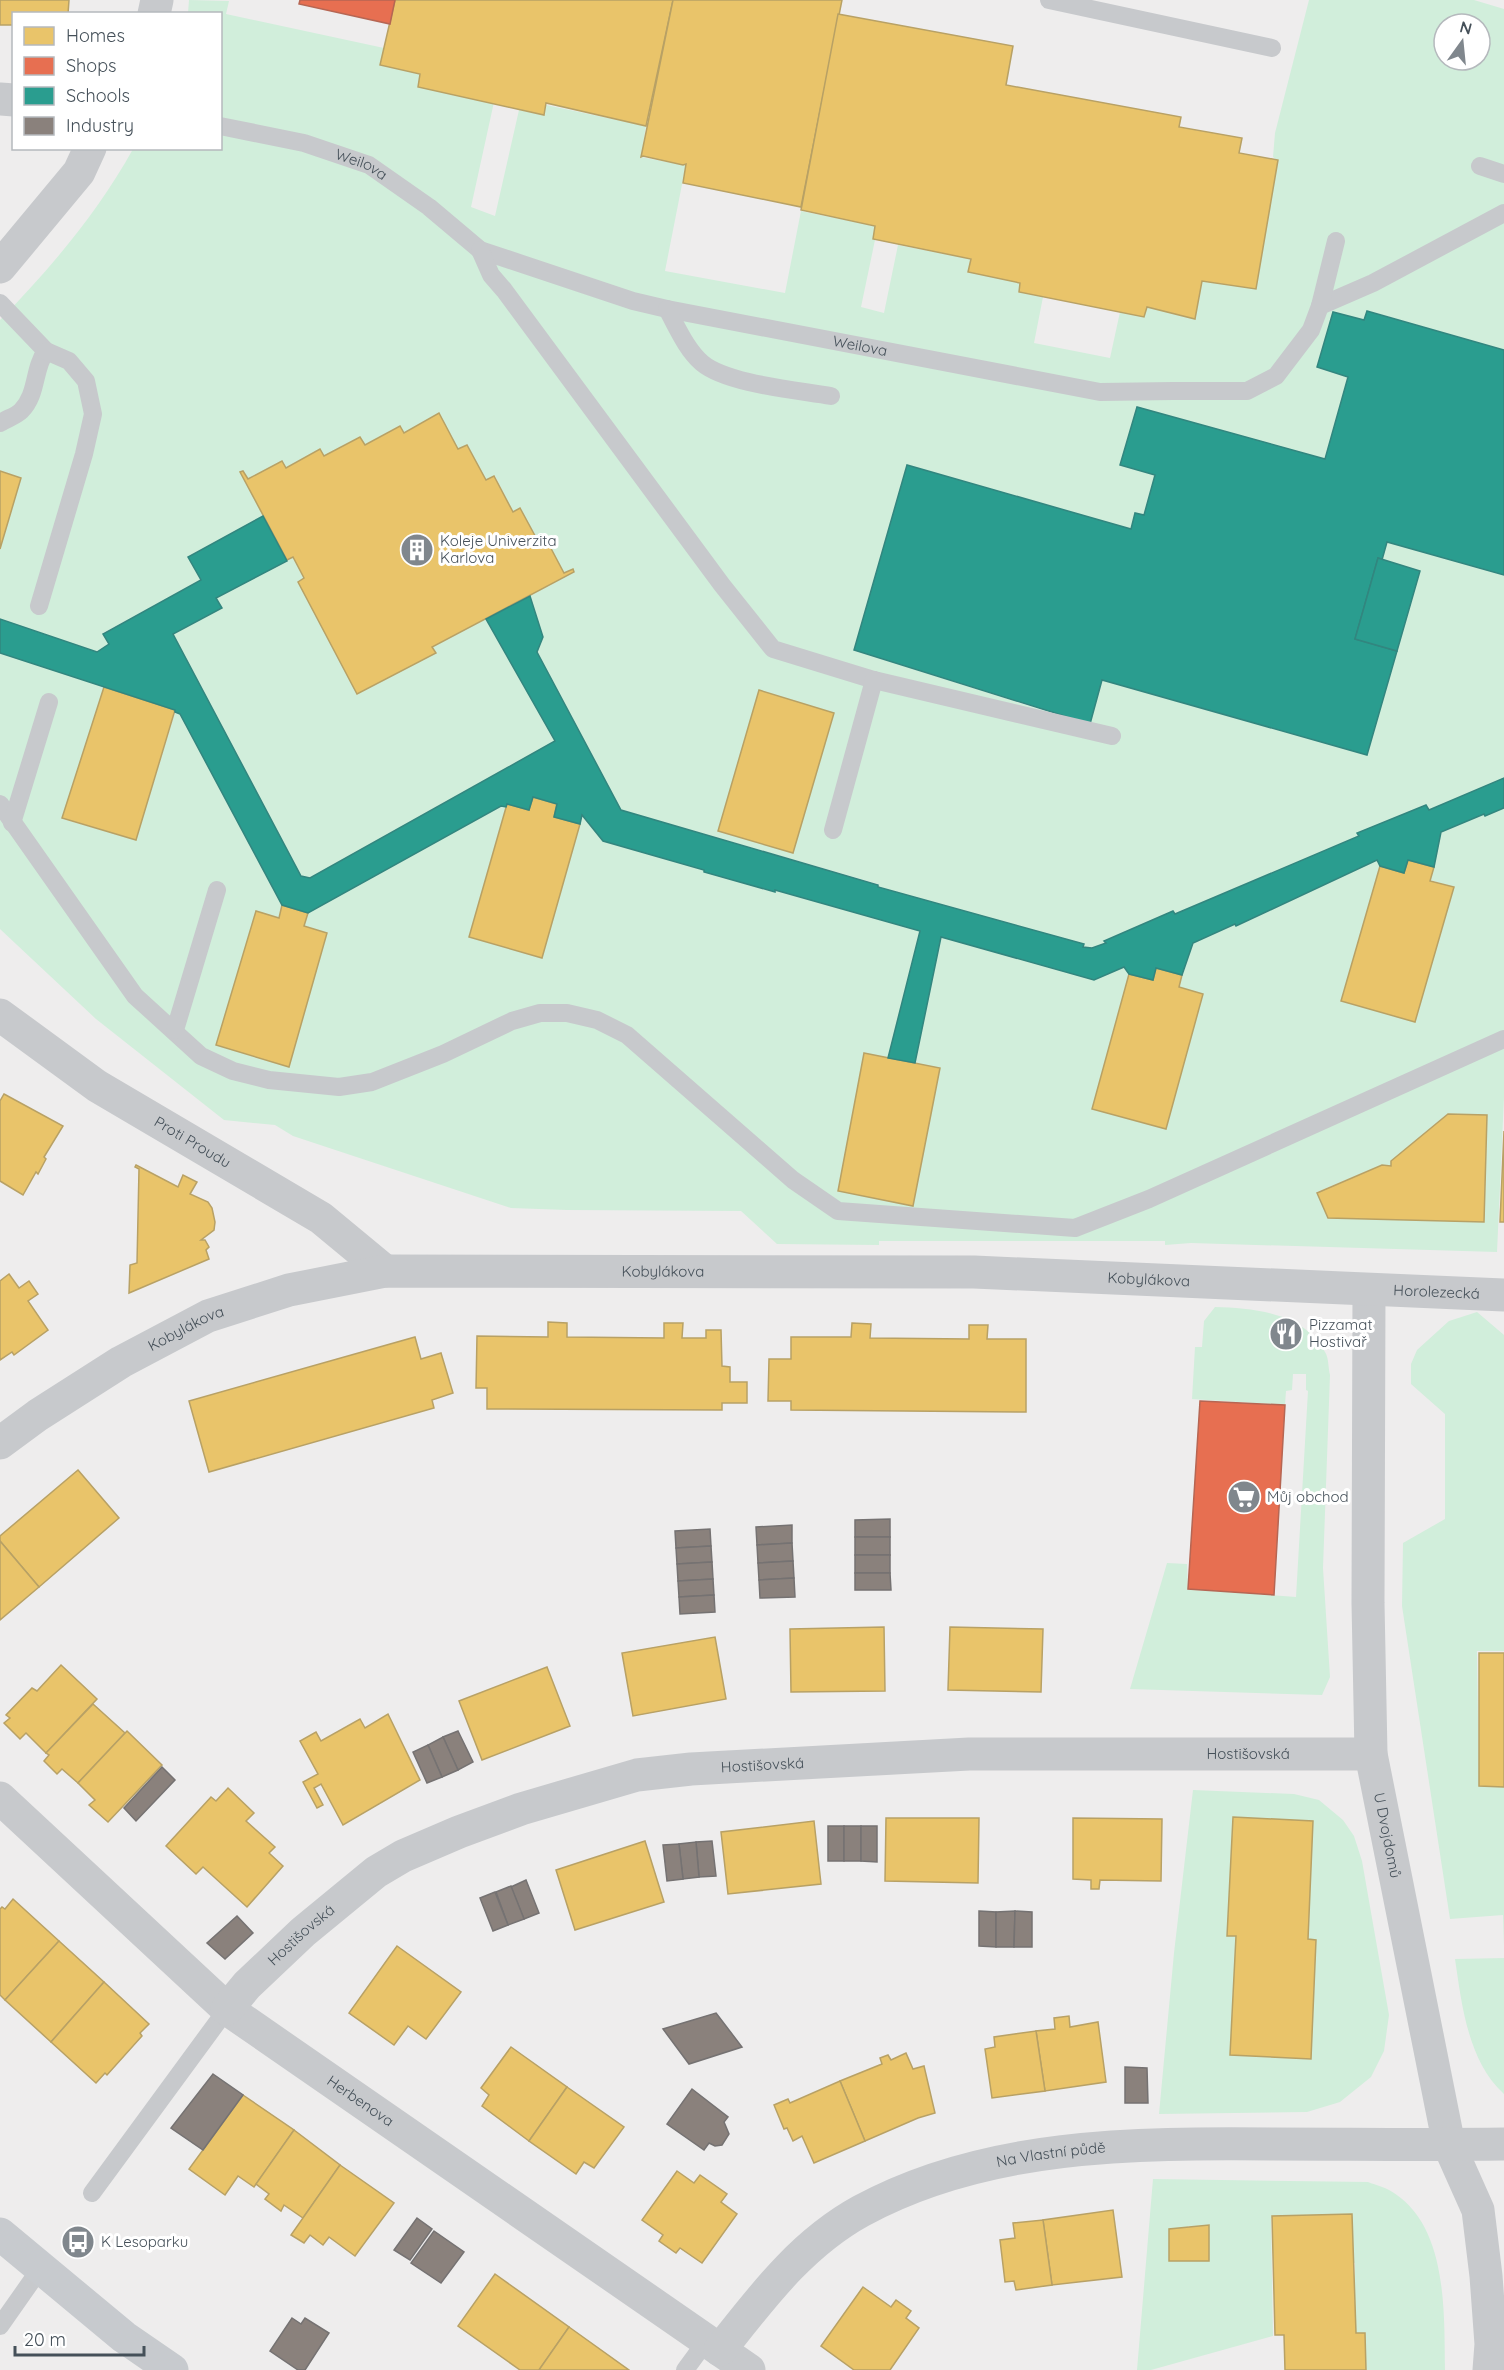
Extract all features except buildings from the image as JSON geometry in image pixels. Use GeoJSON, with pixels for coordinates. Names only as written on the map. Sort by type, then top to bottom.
{"type":"FeatureCollection","features":[{"type":"Feature","properties":{"kind":"street"},"geometry":{"type":"LineString","coordinates":[[0,267],[79,172],[89,150]]}},
{"type":"Feature","properties":{"kind":"street","name":"Proti Proudu"},"geometry":{"type":"LineString","coordinates":[[0,1014],[97,1086],[321,1218],[376,1273]]}},
{"type":"Feature","properties":{"kind":"street","name":"Kobylákova"},"geometry":{"type":"LineString","coordinates":[[0,1443],[38,1415],[121,1362],[208,1317],[289,1290],[376,1273],[974,1272],[1369,1291]]}},
{"type":"Feature","properties":{"kind":"street","name":"Horolezecká"},"geometry":{"type":"LineString","coordinates":[[1369,1291],[1504,1296]]}},
{"type":"Feature","properties":{"kind":"street","name":"U Dvojdomů"},"geometry":{"type":"LineString","coordinates":[[1369,1291],[1368,1603],[1371,1754],[1449,2145],[1478,2210],[1491,2344],[1489,2370]]}},
{"type":"Feature","properties":{"kind":"street","name":"Hostišovská"},"geometry":{"type":"LineString","coordinates":[[227,2009],[247,1985],[303,1932],[376,1872],[422,1848],[500,1816],[637,1775],[691,1769],[969,1754],[1371,1754]]}},
{"type":"Feature","properties":{"kind":"street","name":"Herbenova"},"geometry":{"type":"LineString","coordinates":[[0,1798],[227,2009],[749,2370]]}},
{"type":"Feature","properties":{"kind":"street","name":"Na Vlastní půdě"},"geometry":{"type":"LineString","coordinates":[[713,2345],[799,2255],[860,2211],[884,2199],[968,2170],[1044,2154],[1161,2144],[1504,2145]]}},
{"type":"Feature","properties":{"kind":"street"},"geometry":{"type":"LineString","coordinates":[[0,2234],[124,2337],[172,2370]]}},
{"type":"Feature","properties":{"kind":"lane"},"geometry":{"type":"LineString","coordinates":[[1049,0],[1272,48]]}},
{"type":"Feature","properties":{"kind":"lane","name":"Weilova"},"geometry":{"type":"LineString","coordinates":[[222,126],[304,143],[369,165],[429,207],[480,249],[633,301],[1100,392],[1247,391],[1276,376],[1311,330],[1320,306]]}},
{"type":"Feature","properties":{"kind":"lane"},"geometry":{"type":"LineString","coordinates":[[1480,166],[1504,174]]}},
{"type":"Feature","properties":{"kind":"lane"},"geometry":{"type":"LineString","coordinates":[[1320,306],[1373,282],[1504,213]]}},
{"type":"Feature","properties":{"kind":"lane"},"geometry":{"type":"LineString","coordinates":[[1320,306],[1336,241]]}},
{"type":"Feature","properties":{"kind":"lane","name":"Weilova"},"geometry":{"type":"LineString","coordinates":[[480,249],[491,276],[504,290],[722,585],[773,649],[874,680],[1112,736]]}},
{"type":"Feature","properties":{"kind":"lane"},"geometry":{"type":"LineString","coordinates":[[0,303],[46,351],[69,361],[86,381],[93,414],[84,454],[39,606]]}},
{"type":"Feature","properties":{"kind":"lane"},"geometry":{"type":"LineString","coordinates":[[667,309],[688,346],[702,363],[719,374],[831,396]]}},
{"type":"Feature","properties":{"kind":"lane"},"geometry":{"type":"LineString","coordinates":[[0,423],[20,412],[33,394],[39,361],[46,351]]}},
{"type":"Feature","properties":{"kind":"lane"},"geometry":{"type":"LineString","coordinates":[[833,830],[874,680]]}},
{"type":"Feature","properties":{"kind":"lane"},"geometry":{"type":"LineString","coordinates":[[12,823],[49,702]]}},
{"type":"Feature","properties":{"kind":"lane"},"geometry":{"type":"LineString","coordinates":[[0,804],[135,996],[201,1056],[233,1071],[269,1080],[339,1087],[372,1082],[443,1054],[512,1021],[540,1013],[567,1013],[597,1020],[627,1035],[792,1180],[838,1211],[1075,1228],[1149,1199],[1504,1039]]}},
{"type":"Feature","properties":{"kind":"lane"},"geometry":{"type":"LineString","coordinates":[[175,1030],[217,890]]}},
{"type":"Feature","properties":{"kind":"lane"},"geometry":{"type":"LineString","coordinates":[[92,2193],[227,2009]]}},
{"type":"Feature","properties":{"kind":"lane"},"geometry":{"type":"LineString","coordinates":[[0,2326],[40,2269]]}},
{"type":"Feature","properties":{"kind":"lane"},"geometry":{"type":"LineString","coordinates":[[685,2370],[713,2345]]}},
{"type":"Feature","properties":{"kind":"green space"},"geometry":{"type":"Polygon","coordinates":[[[189,0],[229,1],[226,14],[384,48],[380,65],[420,74],[418,87],[494,102],[471,207],[495,216],[519,110],[544,115],[546,105],[646,126],[641,157],[686,164],[665,271],[785,293],[801,211],[875,226],[873,239],[875,240],[861,307],[884,313],[898,245],[971,259],[969,272],[1020,283],[1019,292],[1043,297],[1034,343],[1110,358],[1120,312],[1144,317],[1147,307],[1195,319],[1202,281],[1256,289],[1278,161],[1273,157],[1275,133],[1309,0],[1474,0],[1504,9],[1504,350],[1369,311],[1364,320],[1333,312],[1317,366],[1348,377],[1325,459],[1137,408],[1120,465],[1155,475],[1144,515],[1135,513],[1131,529],[907,465],[854,650],[1090,723],[1102,680],[1367,755],[1420,571],[1382,560],[1387,542],[1504,575],[1504,778],[1429,810],[1426,805],[1358,833],[1359,836],[1175,914],[1173,912],[1105,940],[1106,943],[1092,948],[1083,947],[1083,944],[878,887],[878,884],[621,810],[537,652],[543,637],[530,596],[486,620],[555,741],[310,878],[301,876],[173,634],[222,608],[216,598],[286,561],[263,516],[188,557],[201,580],[103,633],[109,644],[97,652],[0,619],[0,549],[20,478],[0,471],[0,320],[72,239],[105,195],[132,150],[222,150],[222,12],[188,12],[189,0]],[[439,414],[404,433],[399,426],[365,445],[359,437],[324,456],[320,449],[286,468],[282,461],[248,479],[243,471],[241,473],[287,560],[293,557],[304,578],[298,582],[435,652],[432,647],[574,572],[573,569],[564,573],[546,539],[539,543],[520,508],[513,512],[495,476],[486,480],[467,445],[458,449],[439,414]],[[759,691],[718,831],[793,852],[834,713],[759,691]]]}},
{"type":"Feature","properties":{"kind":"green space"},"geometry":{"type":"Polygon","coordinates":[[[0,653],[104,687],[63,819],[136,840],[175,712],[180,714],[282,905],[279,918],[256,911],[216,1045],[289,1067],[327,933],[304,926],[308,913],[501,806],[506,807],[469,937],[542,958],[582,815],[603,841],[774,892],[775,890],[920,931],[888,1058],[864,1054],[838,1191],[913,1206],[939,1068],[915,1063],[941,937],[1094,980],[1124,967],[1129,974],[1092,1109],[1165,1129],[1203,994],[1179,987],[1193,943],[1235,924],[1237,926],[1377,860],[1380,866],[1341,1001],[1415,1022],[1454,887],[1430,880],[1441,832],[1504,808],[1504,1097],[1497,1252],[1191,1243],[1165,1245],[1165,1241],[879,1241],[879,1245],[777,1244],[741,1211],[511,1208],[293,1136],[275,1125],[224,1120],[96,1019],[0,929],[0,653]],[[1447,1114],[1391,1161],[1391,1166],[1382,1165],[1317,1192],[1328,1218],[1483,1222],[1487,1115],[1447,1114]]]}},
{"type":"Feature","properties":{"kind":"green space"},"geometry":{"type":"Polygon","coordinates":[[[1215,1307],[1262,1311],[1292,1321],[1316,1339],[1327,1357],[1330,1375],[1323,1568],[1330,1677],[1322,1695],[1130,1689],[1167,1563],[1187,1564],[1188,1589],[1296,1597],[1308,1391],[1306,1390],[1306,1374],[1293,1374],[1292,1390],[1286,1391],[1285,1405],[1192,1399],[1195,1347],[1202,1347],[1204,1321],[1215,1307]]]}},
{"type":"Feature","properties":{"kind":"green space"},"geometry":{"type":"Polygon","coordinates":[[[1477,1312],[1504,1335],[1504,1651],[1477,1651],[1479,1786],[1504,1787],[1504,1946],[1503,1915],[1450,1919],[1402,1606],[1403,1543],[1445,1519],[1445,1414],[1411,1384],[1411,1364],[1417,1350],[1449,1321],[1477,1312]]]}},
{"type":"Feature","properties":{"kind":"green space"},"geometry":{"type":"Polygon","coordinates":[[[1193,1790],[1294,1794],[1319,1800],[1343,1820],[1354,1836],[1362,1861],[1389,2015],[1384,2051],[1371,2077],[1340,2102],[1307,2112],[1159,2114],[1174,1953],[1193,1790]],[[1233,1817],[1227,1935],[1236,1936],[1230,2055],[1310,2059],[1316,1941],[1308,1939],[1313,1821],[1233,1817]]]}},
{"type":"Feature","properties":{"kind":"green space"},"geometry":{"type":"Polygon","coordinates":[[[1504,1958],[1504,2094],[1482,2066],[1475,2049],[1464,2014],[1455,1959],[1504,1958]]]}},
{"type":"Feature","properties":{"kind":"green space"},"geometry":{"type":"Polygon","coordinates":[[[1153,2179],[1368,2182],[1394,2193],[1412,2208],[1425,2227],[1434,2249],[1443,2298],[1445,2370],[1364,2370],[1363,2333],[1354,2333],[1355,2263],[1352,2263],[1350,2215],[1271,2218],[1273,2336],[1151,2370],[1137,2370],[1153,2179]],[[1209,2226],[1169,2229],[1169,2261],[1209,2261],[1209,2226]]]}},
{"type":"Feature","properties":{"kind":"place","name":"Koleje Univerzita Karlova"},"geometry":{"type":"Point","coordinates":[417,550]}},
{"type":"Feature","properties":{"kind":"place","name":"Pizzamat Hostivař"},"geometry":{"type":"Point","coordinates":[1286,1334]}},
{"type":"Feature","properties":{"kind":"place","name":"Můj obchod"},"geometry":{"type":"Point","coordinates":[1244,1497]}},
{"type":"Feature","properties":{"kind":"place","name":"K Lesoparku"},"geometry":{"type":"Point","coordinates":[78,2242]}}]}
